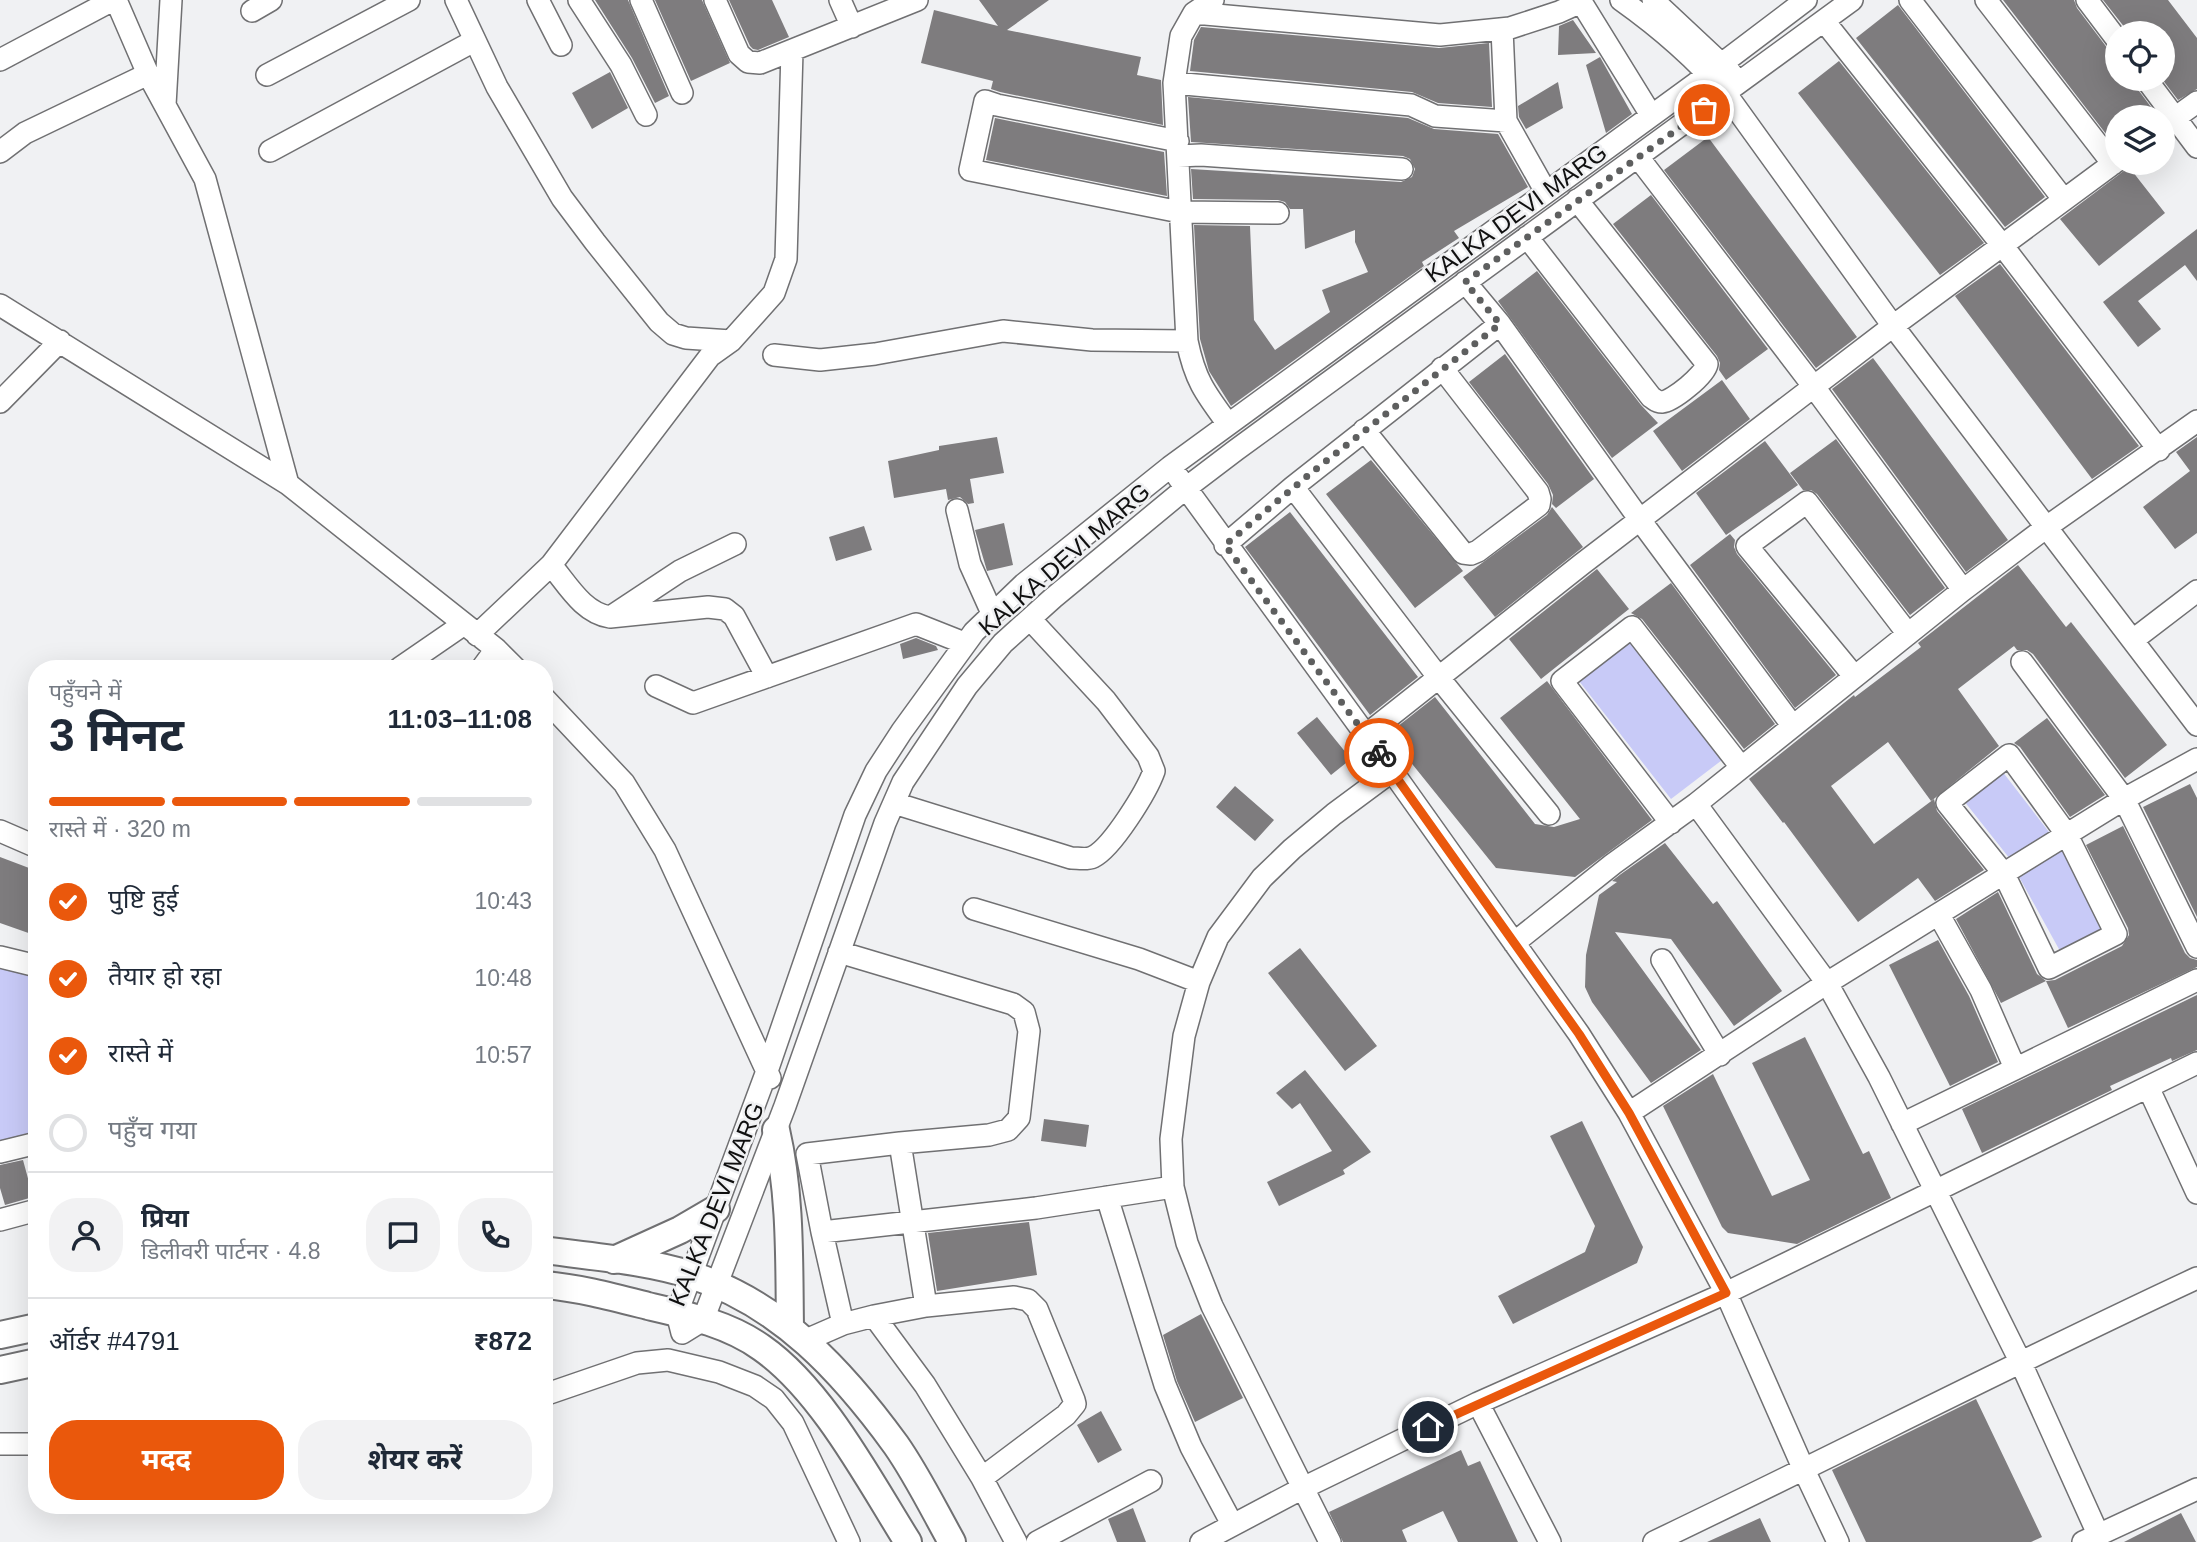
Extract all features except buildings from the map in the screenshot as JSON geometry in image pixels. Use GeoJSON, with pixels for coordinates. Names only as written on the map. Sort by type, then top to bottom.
{"type":"FeatureCollection","features":[{"type":"Feature","properties":{"kind":"main road"},"geometry":{"type":"LineString","coordinates":[[780,1118],[794,1155],[789,1235],[797,1334]]}},
{"type":"Feature","properties":{"kind":"main road"},"geometry":{"type":"LineString","coordinates":[[614,1260],[680,1230],[716,1209]]}},
{"type":"Feature","properties":{"kind":"main road"},"geometry":{"type":"LineString","coordinates":[[553,1251],[659,1267],[691,1275],[716,1285],[780,1319],[838,1372],[897,1447],[952,1542]]}},
{"type":"Feature","properties":{"kind":"main road"},"geometry":{"type":"LineString","coordinates":[[553,1286],[578,1288],[687,1322],[730,1331],[762,1348],[797,1379],[823,1409],[908,1542]]}},
{"type":"Feature","properties":{"kind":"main road"},"geometry":{"type":"LineString","coordinates":[[0,1335],[28,1329]]}},
{"type":"Feature","properties":{"kind":"main road"},"geometry":{"type":"LineString","coordinates":[[0,1370],[28,1364]]}},
{"type":"Feature","properties":{"kind":"street"},"geometry":{"type":"LineString","coordinates":[[0,60],[114,0],[148,74],[205,179],[288,484]]}},
{"type":"Feature","properties":{"kind":"street"},"geometry":{"type":"LineString","coordinates":[[165,105],[171,0]]}},
{"type":"Feature","properties":{"kind":"street"},"geometry":{"type":"LineString","coordinates":[[252,11],[271,0]]}},
{"type":"Feature","properties":{"kind":"street"},"geometry":{"type":"LineString","coordinates":[[267,75],[409,0]]}},
{"type":"Feature","properties":{"kind":"street"},"geometry":{"type":"LineString","coordinates":[[456,0],[497,87],[562,198],[659,322],[673,334],[686,338],[731,341]]}},
{"type":"Feature","properties":{"kind":"street"},"geometry":{"type":"LineString","coordinates":[[538,0],[561,45]]}},
{"type":"Feature","properties":{"kind":"street"},"geometry":{"type":"LineString","coordinates":[[579,0],[621,65],[646,115]]}},
{"type":"Feature","properties":{"kind":"street"},"geometry":{"type":"LineString","coordinates":[[641,0],[682,93]]}},
{"type":"Feature","properties":{"kind":"street"},"geometry":{"type":"LineString","coordinates":[[715,0],[739,54],[748,62],[760,63],[917,0]]}},
{"type":"Feature","properties":{"kind":"street"},"geometry":{"type":"LineString","coordinates":[[840,0],[852,27]]}},
{"type":"Feature","properties":{"kind":"street"},"geometry":{"type":"LineString","coordinates":[[1213,0],[1194,13],[1181,36],[1174,83],[1187,341],[1200,386],[1228,424]]}},
{"type":"Feature","properties":{"kind":"street"},"geometry":{"type":"LineString","coordinates":[[1621,0],[1716,69]]}},
{"type":"Feature","properties":{"kind":"street"},"geometry":{"type":"LineString","coordinates":[[1653,0],[1733,88],[1893,326],[2197,724]]}},
{"type":"Feature","properties":{"kind":"street","name":"KALKA DEVI MARG"},"geometry":{"type":"LineString","coordinates":[[687,1322],[691,1275],[766,1071],[855,815],[889,751],[964,643],[1024,583],[1170,467],[1716,69],[1806,0]]}},
{"type":"Feature","properties":{"kind":"street","name":"KALKA DEVI MARG"},"geometry":{"type":"LineString","coordinates":[[687,1322],[716,1285],[903,782],[967,686],[1003,643],[1186,488],[1852,0]]}},
{"type":"Feature","properties":{"kind":"street"},"geometry":{"type":"LineString","coordinates":[[1910,0],[2064,200]]}},
{"type":"Feature","properties":{"kind":"street"},"geometry":{"type":"LineString","coordinates":[[1986,0],[2105,149]]}},
{"type":"Feature","properties":{"kind":"street"},"geometry":{"type":"LineString","coordinates":[[2087,0],[2105,24]]}},
{"type":"Feature","properties":{"kind":"street"},"geometry":{"type":"LineString","coordinates":[[1194,13],[1440,35],[1502,29],[1559,12],[1581,1],[1651,115]]}},
{"type":"Feature","properties":{"kind":"street"},"geometry":{"type":"LineString","coordinates":[[1824,21],[2002,245],[2159,450]]}},
{"type":"Feature","properties":{"kind":"street"},"geometry":{"type":"LineString","coordinates":[[1502,29],[1506,121],[1546,192]]}},
{"type":"Feature","properties":{"kind":"street"},"geometry":{"type":"LineString","coordinates":[[270,151],[474,41]]}},
{"type":"Feature","properties":{"kind":"street"},"geometry":{"type":"LineString","coordinates":[[415,660],[471,629],[551,565],[710,356],[731,341],[774,293],[786,259],[792,51]]}},
{"type":"Feature","properties":{"kind":"street"},"geometry":{"type":"LineString","coordinates":[[0,152],[25,133],[148,74]]}},
{"type":"Feature","properties":{"kind":"street"},"geometry":{"type":"LineString","coordinates":[[1174,83],[1411,105],[1435,116],[1506,121]]}},
{"type":"Feature","properties":{"kind":"street"},"geometry":{"type":"LineString","coordinates":[[1278,213],[1180,212],[970,170],[985,101],[1201,155],[1402,169]]}},
{"type":"Feature","properties":{"kind":"street"},"geometry":{"type":"LineString","coordinates":[[2175,118],[2197,102]]}},
{"type":"Feature","properties":{"kind":"street"},"geometry":{"type":"LineString","coordinates":[[2175,127],[2197,147]]}},
{"type":"Feature","properties":{"kind":"street"},"geometry":{"type":"LineString","coordinates":[[1638,157],[1814,387],[1963,590]]}},
{"type":"Feature","properties":{"kind":"street"},"geometry":{"type":"LineString","coordinates":[[1366,735],[1893,326],[2105,169]]}},
{"type":"Feature","properties":{"kind":"street"},"geometry":{"type":"LineString","coordinates":[[1527,237],[1651,397],[1657,401],[1670,400],[1702,374],[1707,364],[1577,201]]}},
{"type":"Feature","properties":{"kind":"street"},"geometry":{"type":"LineString","coordinates":[[1465,282],[1500,324],[1640,520],[1792,725]]}},
{"type":"Feature","properties":{"kind":"street"},"geometry":{"type":"LineString","coordinates":[[0,305],[288,484],[507,660]]}},
{"type":"Feature","properties":{"kind":"street"},"geometry":{"type":"LineString","coordinates":[[1225,545],[1293,487],[1500,324]]}},
{"type":"Feature","properties":{"kind":"street"},"geometry":{"type":"LineString","coordinates":[[774,355],[820,359],[864,355],[1003,331],[1092,340],[1187,341]]}},
{"type":"Feature","properties":{"kind":"street"},"geometry":{"type":"LineString","coordinates":[[0,402],[60,341]]}},
{"type":"Feature","properties":{"kind":"street"},"geometry":{"type":"LineString","coordinates":[[1364,430],[1463,553],[1478,551],[1539,505],[1538,492],[1442,368]]}},
{"type":"Feature","properties":{"kind":"street"},"geometry":{"type":"LineString","coordinates":[[1514,943],[1613,864],[1696,804],[1963,590],[2048,526],[2197,421]]}},
{"type":"Feature","properties":{"kind":"street"},"geometry":{"type":"LineString","coordinates":[[1170,467],[1392,771],[1579,1034],[1629,1113],[1726,1293],[1838,1542]]}},
{"type":"Feature","properties":{"kind":"street"},"geometry":{"type":"LineString","coordinates":[[1293,487],[1439,678],[1549,814]]}},
{"type":"Feature","properties":{"kind":"street"},"geometry":{"type":"LineString","coordinates":[[1854,676],[1747,546],[1807,502],[1908,634]]}},
{"type":"Feature","properties":{"kind":"street"},"geometry":{"type":"LineString","coordinates":[[957,510],[970,564],[992,613]]}},
{"type":"Feature","properties":{"kind":"street"},"geometry":{"type":"LineString","coordinates":[[610,617],[680,571],[735,544]]}},
{"type":"Feature","properties":{"kind":"street"},"geometry":{"type":"LineString","coordinates":[[551,565],[597,615],[610,617],[708,607],[726,609],[734,616],[767,677]]}},
{"type":"Feature","properties":{"kind":"street"},"geometry":{"type":"LineString","coordinates":[[2133,640],[2197,591]]}},
{"type":"Feature","properties":{"kind":"street"},"geometry":{"type":"LineString","coordinates":[[894,803],[1071,858],[1091,858],[1103,850],[1147,790],[1154,771],[1148,756],[1106,701],[1030,619]]}},
{"type":"Feature","properties":{"kind":"street"},"geometry":{"type":"LineString","coordinates":[[656,687],[693,703],[916,624],[964,643]]}},
{"type":"Feature","properties":{"kind":"street"},"geometry":{"type":"LineString","coordinates":[[1671,823],[1562,681],[1632,627],[1741,767]]}},
{"type":"Feature","properties":{"kind":"street"},"geometry":{"type":"LineString","coordinates":[[488,660],[496,649]]}},
{"type":"Feature","properties":{"kind":"street"},"geometry":{"type":"LineString","coordinates":[[2022,662],[2124,799],[2197,947]]}},
{"type":"Feature","properties":{"kind":"street"},"geometry":{"type":"LineString","coordinates":[[553,707],[624,783],[665,850],[766,1071],[780,1118]]}},
{"type":"Feature","properties":{"kind":"street"},"geometry":{"type":"LineString","coordinates":[[2009,755],[2067,835],[2116,934],[2049,968],[2004,874],[1947,803],[2009,755]]}},
{"type":"Feature","properties":{"kind":"street"},"geometry":{"type":"LineString","coordinates":[[1629,1113],[1827,983],[2124,799],[2197,759]]}},
{"type":"Feature","properties":{"kind":"street"},"geometry":{"type":"LineString","coordinates":[[1330,1542],[1212,1306],[1187,1243],[1173,1187],[1171,1139],[1184,1036],[1199,982],[1218,937],[1262,878],[1334,814],[1392,771]]}},
{"type":"Feature","properties":{"kind":"street"},"geometry":{"type":"LineString","coordinates":[[1696,804],[1827,983],[1879,1077],[2020,1361],[2091,1538],[2197,1489]]}},
{"type":"Feature","properties":{"kind":"street"},"geometry":{"type":"LineString","coordinates":[[0,831],[28,843]]}},
{"type":"Feature","properties":{"kind":"street"},"geometry":{"type":"LineString","coordinates":[[974,909],[1139,959],[1199,982]]}},
{"type":"Feature","properties":{"kind":"street"},"geometry":{"type":"LineString","coordinates":[[1939,915],[1981,990],[2015,1068]]}},
{"type":"Feature","properties":{"kind":"street"},"geometry":{"type":"LineString","coordinates":[[839,952],[1013,1004],[1024,1012],[1030,1031],[1018,1118],[1008,1130],[989,1135],[794,1155],[822,1232],[842,1324]]}},
{"type":"Feature","properties":{"kind":"street"},"geometry":{"type":"LineString","coordinates":[[0,957],[28,965]]}},
{"type":"Feature","properties":{"kind":"street"},"geometry":{"type":"LineString","coordinates":[[1662,960],[1720,1055]]}},
{"type":"Feature","properties":{"kind":"street"},"geometry":{"type":"LineString","coordinates":[[1902,1124],[2197,980]]}},
{"type":"Feature","properties":{"kind":"street"},"geometry":{"type":"LineString","coordinates":[[1201,1542],[1303,1488],[1478,1403],[1726,1293],[2197,1063]]}},
{"type":"Feature","properties":{"kind":"street"},"geometry":{"type":"LineString","coordinates":[[2148,1087],[2197,1192]]}},
{"type":"Feature","properties":{"kind":"street"},"geometry":{"type":"LineString","coordinates":[[900,1143],[926,1307]]}},
{"type":"Feature","properties":{"kind":"street"},"geometry":{"type":"LineString","coordinates":[[0,1152],[28,1145]]}},
{"type":"Feature","properties":{"kind":"street"},"geometry":{"type":"LineString","coordinates":[[822,1232],[1036,1208],[1173,1187]]}},
{"type":"Feature","properties":{"kind":"street"},"geometry":{"type":"LineString","coordinates":[[1107,1197],[1165,1385],[1191,1447],[1233,1524]]}},
{"type":"Feature","properties":{"kind":"street"},"geometry":{"type":"LineString","coordinates":[[0,1220],[28,1212]]}},
{"type":"Feature","properties":{"kind":"street"},"geometry":{"type":"LineString","coordinates":[[1654,1542],[2020,1361],[2197,1278]]}},
{"type":"Feature","properties":{"kind":"street"},"geometry":{"type":"LineString","coordinates":[[797,1334],[926,1307],[1014,1297],[1032,1303],[1075,1404],[1066,1415],[982,1478]]}},
{"type":"Feature","properties":{"kind":"street"},"geometry":{"type":"LineString","coordinates":[[874,1316],[925,1385],[982,1478],[1016,1542]]}},
{"type":"Feature","properties":{"kind":"street"},"geometry":{"type":"LineString","coordinates":[[668,1360],[687,1322]]}},
{"type":"Feature","properties":{"kind":"street"},"geometry":{"type":"LineString","coordinates":[[553,1392],[637,1363],[668,1360],[719,1372],[755,1386],[774,1399],[793,1423],[849,1542]]}},
{"type":"Feature","properties":{"kind":"street"},"geometry":{"type":"LineString","coordinates":[[1478,1403],[1550,1542]]}},
{"type":"Feature","properties":{"kind":"street"},"geometry":{"type":"LineString","coordinates":[[0,1444],[28,1444]]}},
{"type":"Feature","properties":{"kind":"street"},"geometry":{"type":"LineString","coordinates":[[1037,1542],[1151,1481]]}},
{"type":"Feature","properties":{"kind":"shaded area"},"geometry":{"type":"Polygon","coordinates":[[[1634,639],[1726,757],[1671,799],[1579,681],[1634,639]]]}},
{"type":"Feature","properties":{"kind":"shaded area"},"geometry":{"type":"Polygon","coordinates":[[[2002,771],[2049,832],[2010,859],[1964,801],[2002,771]]]}},
{"type":"Feature","properties":{"kind":"shaded area"},"geometry":{"type":"Polygon","coordinates":[[[2063,849],[2101,930],[2060,951],[2018,875],[2063,849]]]}},
{"type":"Feature","properties":{"kind":"shaded area"},"geometry":{"type":"Polygon","coordinates":[[[0,957],[28,964],[28,1145],[0,1152],[0,957]]]}},
{"type":"Feature","properties":{"kind":"way so far"},"geometry":{"type":"LineString","coordinates":[[1379,753],[1225,545],[1311,473],[1500,324],[1465,282],[1704,110]]}},
{"type":"Feature","properties":{"kind":"route"},"geometry":{"type":"LineString","coordinates":[[1379,753],[1579,1034],[1629,1113],[1726,1293],[1428,1427]]}}]}
